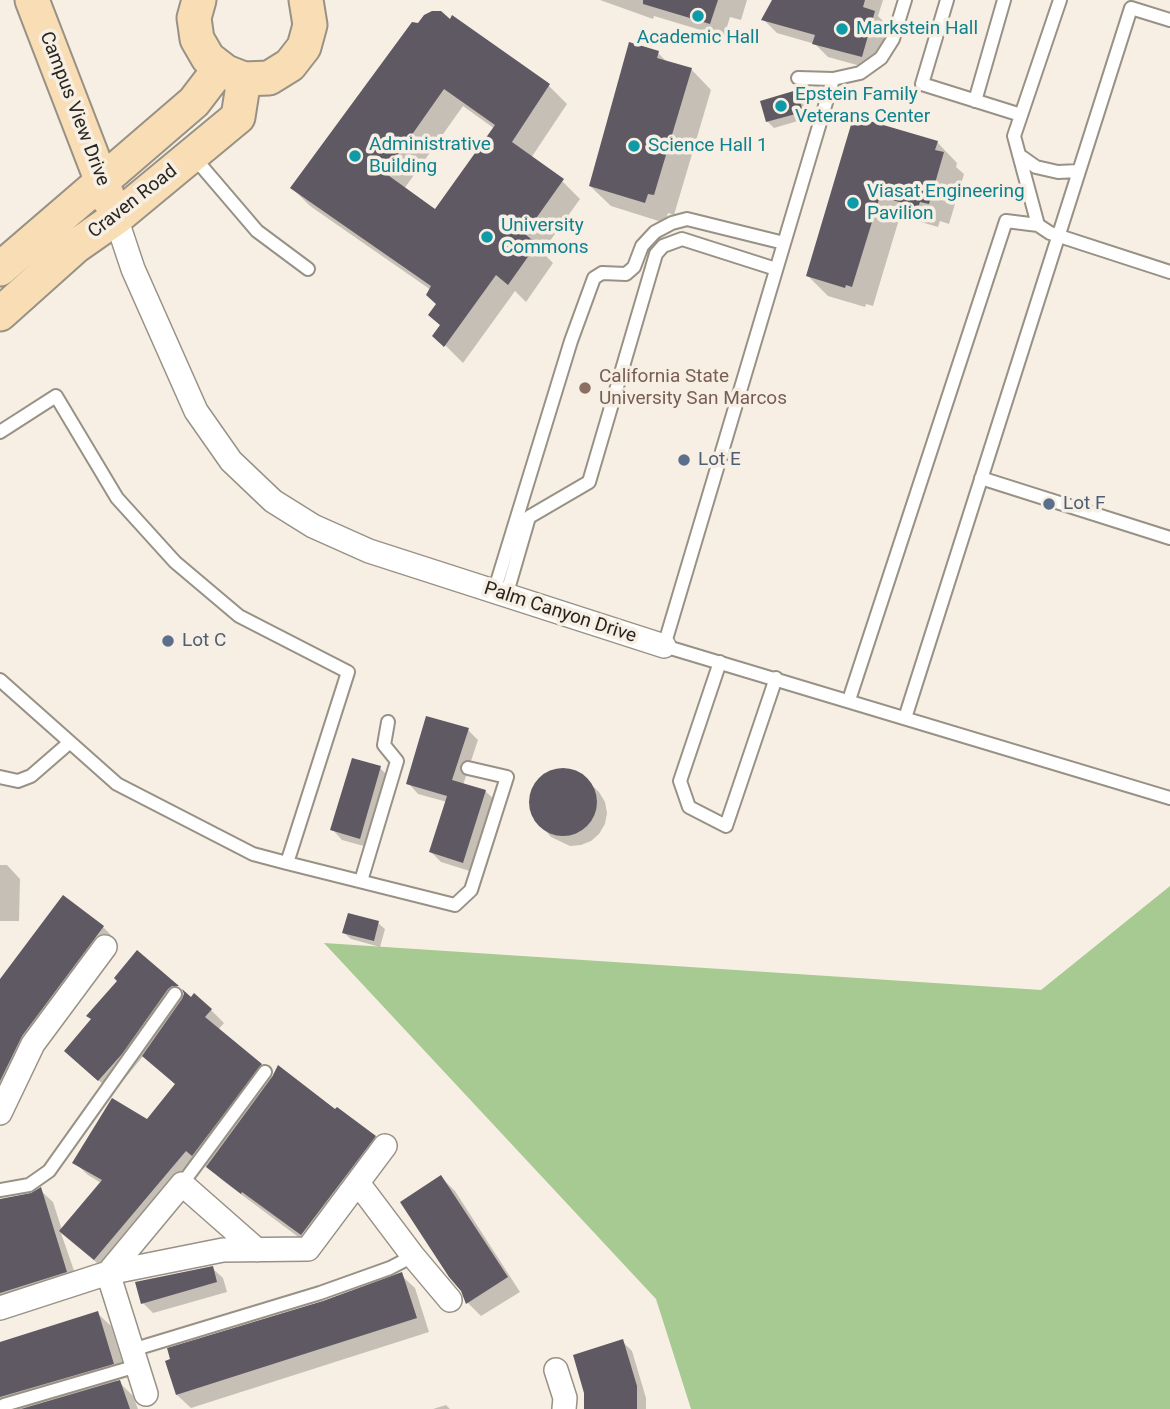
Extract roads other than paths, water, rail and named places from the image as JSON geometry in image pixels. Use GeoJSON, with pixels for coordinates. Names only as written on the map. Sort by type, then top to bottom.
{"type":"FeatureCollection","features":[{"type":"Feature","properties":{"kind":"main road","name":"Campus View Drive"},"geometry":{"type":"LineString","coordinates":[[33,0],[116,218]]}},
{"type":"Feature","properties":{"kind":"main road"},"geometry":{"type":"LineString","coordinates":[[199,0],[194,18],[197,39],[208,58],[232,73],[269,78],[290,65],[304,47],[310,25],[306,0]]}},
{"type":"Feature","properties":{"kind":"main road","name":"Craven Road"},"geometry":{"type":"LineString","coordinates":[[0,269],[101,180],[232,73],[238,117],[116,218],[76,246],[0,314]]}},
{"type":"Feature","properties":{"kind":"street","name":"Palm Canyon Drive"},"geometry":{"type":"LineString","coordinates":[[116,218],[133,269],[195,411],[240,469],[272,501],[313,526],[369,551],[664,646]]}},
{"type":"Feature","properties":{"kind":"street"},"geometry":{"type":"LineString","coordinates":[[0,1113],[33,1044],[105,947]]}},
{"type":"Feature","properties":{"kind":"street"},"geometry":{"type":"LineString","coordinates":[[0,1308],[108,1273],[223,1250],[308,1249],[385,1146]]}},
{"type":"Feature","properties":{"kind":"street"},"geometry":{"type":"LineString","coordinates":[[358,1183],[450,1300]]}},
{"type":"Feature","properties":{"kind":"street"},"geometry":{"type":"LineString","coordinates":[[108,1273],[182,1184],[257,1250]]}},
{"type":"Feature","properties":{"kind":"street"},"geometry":{"type":"LineString","coordinates":[[108,1273],[146,1394]]}},
{"type":"Feature","properties":{"kind":"street"},"geometry":{"type":"LineString","coordinates":[[556,1370],[565,1398],[564,1409]]}},
{"type":"Feature","properties":{"kind":"lane"},"geometry":{"type":"LineString","coordinates":[[798,78],[833,79],[860,74],[881,58],[893,39],[905,0]]}},
{"type":"Feature","properties":{"kind":"lane"},"geometry":{"type":"LineString","coordinates":[[947,0],[922,84],[1021,115]]}},
{"type":"Feature","properties":{"kind":"lane"},"geometry":{"type":"LineString","coordinates":[[975,101],[1004,0]]}},
{"type":"Feature","properties":{"kind":"lane"},"geometry":{"type":"LineString","coordinates":[[1038,225],[1014,136],[1059,0]]}},
{"type":"Feature","properties":{"kind":"lane"},"geometry":{"type":"LineString","coordinates":[[905,718],[1131,8],[1170,20]]}},
{"type":"Feature","properties":{"kind":"lane"},"geometry":{"type":"LineString","coordinates":[[664,646],[833,79]]}},
{"type":"Feature","properties":{"kind":"lane"},"geometry":{"type":"LineString","coordinates":[[192,155],[257,231],[308,268]]}},
{"type":"Feature","properties":{"kind":"lane"},"geometry":{"type":"LineString","coordinates":[[1019,155],[1036,167],[1058,172],[1079,171]]}},
{"type":"Feature","properties":{"kind":"lane"},"geometry":{"type":"LineString","coordinates":[[500,594],[571,341],[594,278],[602,273],[625,274],[634,267],[642,246],[655,232],[687,219],[784,243]]}},
{"type":"Feature","properties":{"kind":"lane"},"geometry":{"type":"LineString","coordinates":[[849,701],[1006,220],[1038,225],[1058,236],[1170,272]]}},
{"type":"Feature","properties":{"kind":"lane"},"geometry":{"type":"LineString","coordinates":[[500,594],[529,517],[589,482],[656,254],[663,246],[682,239],[776,269]]}},
{"type":"Feature","properties":{"kind":"lane"},"geometry":{"type":"LineString","coordinates":[[0,432],[56,396],[117,498],[175,562],[239,616],[348,672],[286,863]]}},
{"type":"Feature","properties":{"kind":"lane"},"geometry":{"type":"LineString","coordinates":[[981,478],[1170,538]]}},
{"type":"Feature","properties":{"kind":"lane","name":"Palm Canyon Drive"},"geometry":{"type":"LineString","coordinates":[[664,646],[1170,798]]}},
{"type":"Feature","properties":{"kind":"lane"},"geometry":{"type":"LineString","coordinates":[[720,662],[680,781],[689,807],[726,826],[776,678]]}},
{"type":"Feature","properties":{"kind":"lane"},"geometry":{"type":"LineString","coordinates":[[0,680],[117,784],[253,853],[455,905],[471,890],[507,777],[468,768]]}},
{"type":"Feature","properties":{"kind":"lane"},"geometry":{"type":"LineString","coordinates":[[361,881],[397,761],[384,745],[388,722]]}},
{"type":"Feature","properties":{"kind":"lane"},"geometry":{"type":"LineString","coordinates":[[0,777],[18,781],[32,776],[69,743]]}},
{"type":"Feature","properties":{"kind":"lane"},"geometry":{"type":"LineString","coordinates":[[0,1190],[29,1185],[49,1171],[175,994]]}},
{"type":"Feature","properties":{"kind":"lane"},"geometry":{"type":"LineString","coordinates":[[182,1184],[265,1072]]}},
{"type":"Feature","properties":{"kind":"lane"},"geometry":{"type":"LineString","coordinates":[[4,1405],[390,1268],[413,1256]]}},
{"type":"Feature","properties":{"kind":"place","name":"Academic Hall"},"geometry":{"type":"Point","coordinates":[698,16]}},
{"type":"Feature","properties":{"kind":"place","name":"Markstein Hall"},"geometry":{"type":"Point","coordinates":[842,29]}},
{"type":"Feature","properties":{"kind":"place","name":"Epstein Family Veterans Center"},"geometry":{"type":"Point","coordinates":[781,106]}},
{"type":"Feature","properties":{"kind":"place","name":"Science Hall 1"},"geometry":{"type":"Point","coordinates":[634,146]}},
{"type":"Feature","properties":{"kind":"place","name":"Administrative Building"},"geometry":{"type":"Point","coordinates":[355,156]}},
{"type":"Feature","properties":{"kind":"place","name":"Viasat Engineering Pavilion"},"geometry":{"type":"Point","coordinates":[853,203]}},
{"type":"Feature","properties":{"kind":"place","name":"University Commons"},"geometry":{"type":"Point","coordinates":[487,237]}},
{"type":"Feature","properties":{"kind":"place","name":"California State University San Marcos"},"geometry":{"type":"Point","coordinates":[585,388]}},
{"type":"Feature","properties":{"kind":"place","name":"Lot E"},"geometry":{"type":"Point","coordinates":[684,460]}},
{"type":"Feature","properties":{"kind":"place","name":"Lot F"},"geometry":{"type":"Point","coordinates":[1049,504]}},
{"type":"Feature","properties":{"kind":"place","name":"Lot C"},"geometry":{"type":"Point","coordinates":[168,641]}}]}
